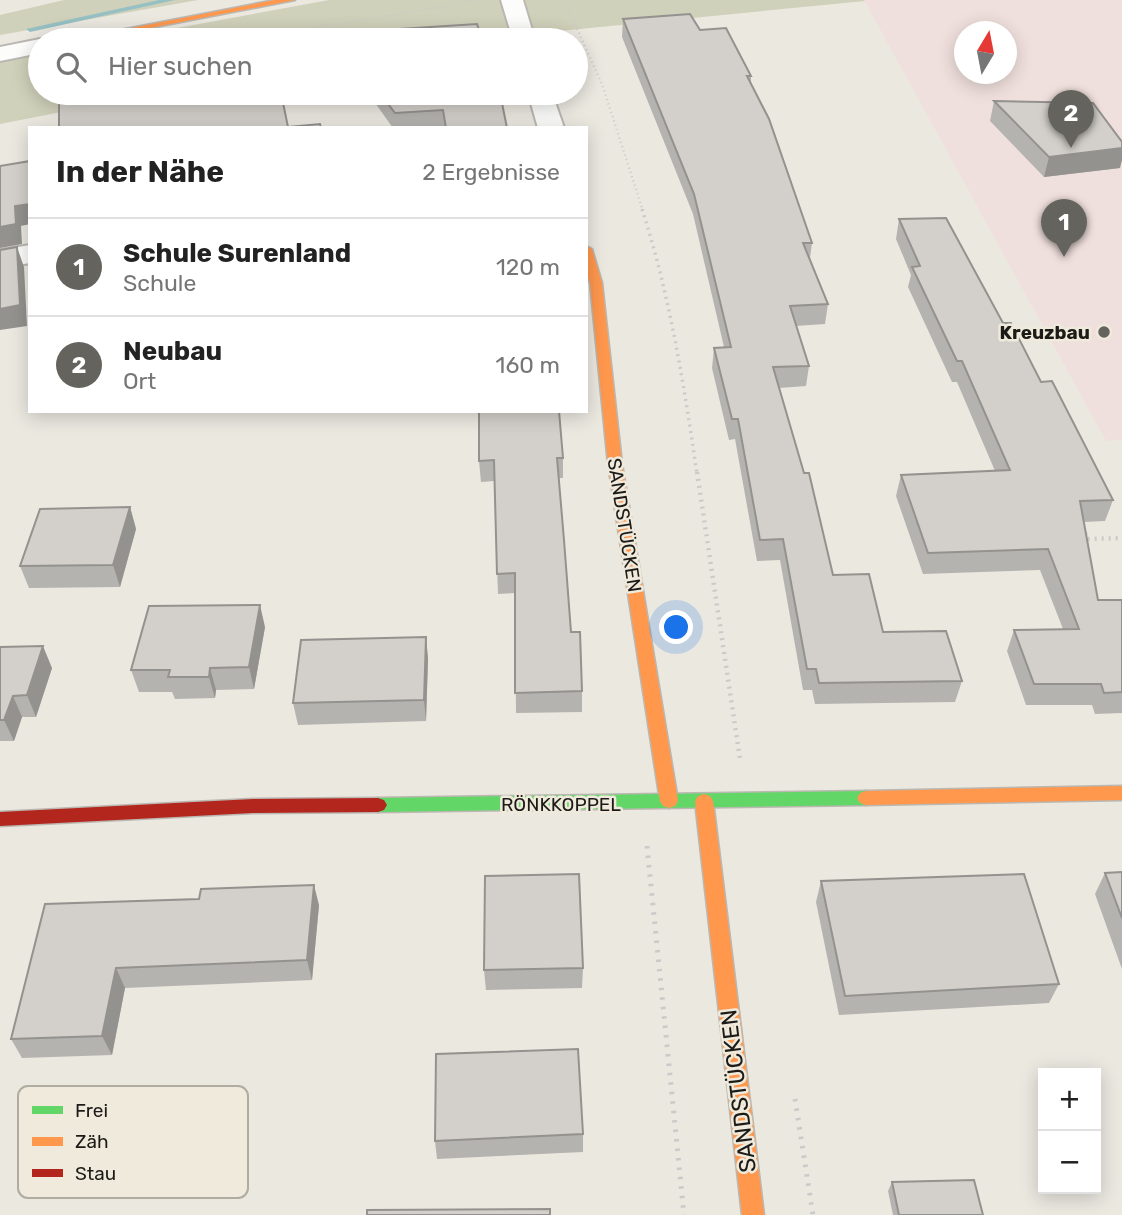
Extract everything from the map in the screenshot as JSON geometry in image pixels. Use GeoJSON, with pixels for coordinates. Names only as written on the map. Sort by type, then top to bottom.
{"type":"FeatureCollection","features":[{"type":"Feature","properties":{"kind":"street"},"geometry":{"type":"LineString","coordinates":[[139,28],[290,0]]}},
{"type":"Feature","properties":{"kind":"street"},"geometry":{"type":"LineString","coordinates":[[512,0],[520,28]]}},
{"type":"Feature","properties":{"kind":"street"},"geometry":{"type":"LineString","coordinates":[[0,54],[28,48]]}},
{"type":"Feature","properties":{"kind":"street"},"geometry":{"type":"LineString","coordinates":[[544,105],[550,126]]}},
{"type":"Feature","properties":{"kind":"street"},"geometry":{"type":"LineString","coordinates":[[0,259],[28,254]]}},
{"type":"Feature","properties":{"kind":"street","name":"SANDSTÜCKEN"},"geometry":{"type":"LineString","coordinates":[[588,256],[596,283],[615,464],[669,801]]}},
{"type":"Feature","properties":{"kind":"street","name":"RÖNKKOPPEL"},"geometry":{"type":"LineString","coordinates":[[0,819],[253,806],[643,803],[1122,793]]}},
{"type":"Feature","properties":{"kind":"street","name":"SANDSTÜCKEN"},"geometry":{"type":"LineString","coordinates":[[704,801],[753,1215]]}},
{"type":"Feature","properties":{"kind":"path"},"geometry":{"type":"LineString","coordinates":[[315,28],[487,0]]}},
{"type":"Feature","properties":{"kind":"path"},"geometry":{"type":"LineString","coordinates":[[564,0],[578,28]]}},
{"type":"Feature","properties":{"kind":"path"},"geometry":{"type":"LineString","coordinates":[[588,49],[608,101],[654,248],[680,358],[747,801]]}},
{"type":"Feature","properties":{"kind":"path"},"geometry":{"type":"LineString","coordinates":[[1082,526],[1087,539],[1122,538]]}},
{"type":"Feature","properties":{"kind":"path"},"geometry":{"type":"LineString","coordinates":[[643,803],[684,1215]]}},
{"type":"Feature","properties":{"kind":"path"},"geometry":{"type":"LineString","coordinates":[[793,1091],[813,1215]]}},
{"type":"Feature","properties":{"kind":"shaded area"},"geometry":{"type":"Polygon","coordinates":[[[864,0],[1122,0],[1122,440],[1106,441],[864,0]]]}},
{"type":"Feature","properties":{"kind":"green space"},"geometry":{"type":"Polygon","coordinates":[[[64,0],[198,0],[0,35],[0,15],[64,0]]]}},
{"type":"Feature","properties":{"kind":"green space"},"geometry":{"type":"Polygon","coordinates":[[[329,0],[865,1],[588,28],[177,28],[329,0]]]}},
{"type":"Feature","properties":{"kind":"green space"},"geometry":{"type":"Polygon","coordinates":[[[28,56],[28,105],[97,105],[0,124],[0,60],[28,56]]]}},
{"type":"Feature","properties":{"kind":"building"},"geometry":{"type":"Polygon","coordinates":[[[690,14],[700,30],[726,28],[751,76],[747,76],[769,119],[812,243],[803,243],[828,304],[790,306],[809,366],[773,367],[804,473],[809,473],[833,575],[869,574],[883,632],[946,631],[962,681],[819,683],[816,669],[807,669],[783,539],[760,540],[738,419],[732,419],[714,348],[731,347],[694,194],[623,19],[690,14]]]}},
{"type":"Feature","properties":{"kind":"building"},"geometry":{"type":"Polygon","coordinates":[[[477,24],[478,28],[414,28],[477,24]]]}},
{"type":"Feature","properties":{"kind":"building"},"geometry":{"type":"Polygon","coordinates":[[[994,101],[1093,103],[1122,142],[1122,148],[1049,157],[994,101]]]}},
{"type":"Feature","properties":{"kind":"building"},"geometry":{"type":"Polygon","coordinates":[[[59,105],[283,105],[288,126],[59,126],[59,105]]]}},
{"type":"Feature","properties":{"kind":"building"},"geometry":{"type":"Polygon","coordinates":[[[389,105],[502,105],[507,126],[446,126],[443,110],[395,113],[389,105]]]}},
{"type":"Feature","properties":{"kind":"building"},"geometry":{"type":"Polygon","coordinates":[[[28,161],[28,204],[15,206],[16,224],[0,227],[0,166],[28,161]]]}},
{"type":"Feature","properties":{"kind":"building"},"geometry":{"type":"Polygon","coordinates":[[[946,218],[1003,323],[1011,323],[1041,382],[1052,381],[1113,500],[1080,501],[1098,600],[1122,600],[1122,692],[1104,693],[1101,684],[1034,684],[1014,630],[1079,629],[1048,549],[928,553],[901,475],[1010,470],[962,361],[957,361],[912,267],[920,266],[899,219],[946,218]]]}},
{"type":"Feature","properties":{"kind":"building"},"geometry":{"type":"Polygon","coordinates":[[[17,247],[20,305],[0,309],[0,250],[17,247]]]}},
{"type":"Feature","properties":{"kind":"building"},"geometry":{"type":"Polygon","coordinates":[[[479,413],[559,413],[563,458],[557,458],[571,632],[580,632],[582,691],[515,693],[515,573],[497,574],[494,460],[479,461],[479,413]]]}},
{"type":"Feature","properties":{"kind":"building"},"geometry":{"type":"Polygon","coordinates":[[[130,507],[113,565],[20,566],[40,509],[130,507]]]}},
{"type":"Feature","properties":{"kind":"building"},"geometry":{"type":"Polygon","coordinates":[[[260,605],[249,667],[210,668],[209,677],[168,677],[170,670],[131,670],[149,606],[260,605]]]}},
{"type":"Feature","properties":{"kind":"building"},"geometry":{"type":"Polygon","coordinates":[[[426,637],[424,700],[293,703],[301,640],[426,637]]]}},
{"type":"Feature","properties":{"kind":"building"},"geometry":{"type":"Polygon","coordinates":[[[43,646],[27,695],[13,696],[4,720],[0,720],[0,647],[43,646]]]}},
{"type":"Feature","properties":{"kind":"building"},"geometry":{"type":"Polygon","coordinates":[[[1122,872],[1122,918],[1105,873],[1122,872]]]}},
{"type":"Feature","properties":{"kind":"building"},"geometry":{"type":"Polygon","coordinates":[[[579,874],[583,968],[484,970],[485,876],[579,874]]]}},
{"type":"Feature","properties":{"kind":"building"},"geometry":{"type":"Polygon","coordinates":[[[1024,874],[1059,984],[845,996],[821,881],[1024,874]]]}},
{"type":"Feature","properties":{"kind":"building"},"geometry":{"type":"Polygon","coordinates":[[[314,885],[307,960],[116,968],[102,1036],[11,1039],[45,904],[199,899],[201,889],[314,885]]]}},
{"type":"Feature","properties":{"kind":"building"},"geometry":{"type":"Polygon","coordinates":[[[578,1049],[583,1134],[435,1141],[436,1054],[578,1049]]]}},
{"type":"Feature","properties":{"kind":"building"},"geometry":{"type":"Polygon","coordinates":[[[974,1180],[983,1215],[899,1215],[892,1182],[974,1180]]]}},
{"type":"Feature","properties":{"kind":"building"},"geometry":{"type":"Polygon","coordinates":[[[550,1209],[550,1215],[367,1215],[367,1210],[550,1209]]]}},
{"type":"Feature","properties":{"kind":"waterway"},"geometry":{"type":"LineString","coordinates":[[35,28],[171,0]]}},
{"type":"Feature","properties":{"kind":"traffic: fast"},"geometry":{"type":"LineString","coordinates":[[378,805],[866,798]]}},
{"type":"Feature","properties":{"kind":"traffic: slow"},"geometry":{"type":"LineString","coordinates":[[139,28],[290,0]]}},
{"type":"Feature","properties":{"kind":"traffic: slow"},"geometry":{"type":"LineString","coordinates":[[588,256],[596,283],[615,464],[669,801]]}},
{"type":"Feature","properties":{"kind":"traffic: slow"},"geometry":{"type":"LineString","coordinates":[[866,798],[1122,793]]}},
{"type":"Feature","properties":{"kind":"traffic: slow"},"geometry":{"type":"LineString","coordinates":[[704,801],[753,1215]]}},
{"type":"Feature","properties":{"kind":"traffic: jam"},"geometry":{"type":"LineString","coordinates":[[0,819],[253,806],[378,805]]}},
{"type":"Feature","properties":{"kind":"place","name":"Neubau"},"geometry":{"type":"Point","coordinates":[1071,148]}},
{"type":"Feature","properties":{"kind":"place","name":"Schule Surenland"},"geometry":{"type":"Point","coordinates":[1064,257]}},
{"type":"Feature","properties":{"kind":"place","name":"Kreuzbau"},"geometry":{"type":"Point","coordinates":[1104,332]}}]}
